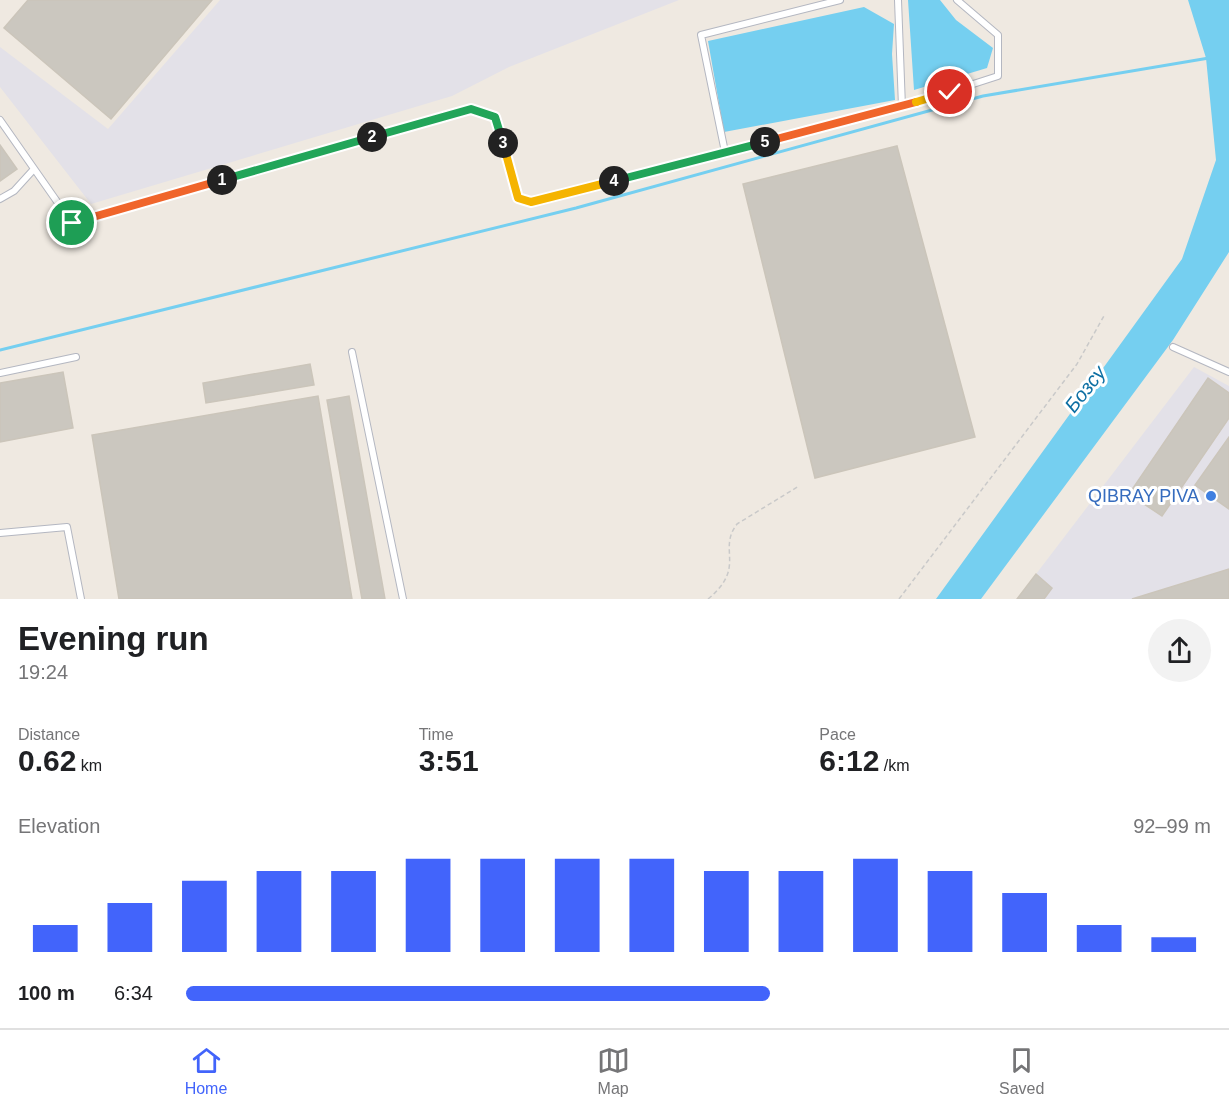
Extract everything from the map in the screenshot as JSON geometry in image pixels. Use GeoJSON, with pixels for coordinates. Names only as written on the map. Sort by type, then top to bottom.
{"type":"FeatureCollection","features":[{"type":"Feature","properties":{"kind":"lane"},"geometry":{"type":"LineString","coordinates":[[725,152],[701,34],[840,0]]}},
{"type":"Feature","properties":{"kind":"lane"},"geometry":{"type":"LineString","coordinates":[[898,0],[902,107]]}},
{"type":"Feature","properties":{"kind":"lane"},"geometry":{"type":"LineString","coordinates":[[0,120],[72,223],[471,109],[495,117],[518,198],[531,202],[902,107],[998,76],[998,36],[957,0]]}},
{"type":"Feature","properties":{"kind":"lane"},"geometry":{"type":"LineString","coordinates":[[0,199],[14,191],[34,169]]}},
{"type":"Feature","properties":{"kind":"lane"},"geometry":{"type":"LineString","coordinates":[[1173,347],[1229,372]]}},
{"type":"Feature","properties":{"kind":"lane"},"geometry":{"type":"LineString","coordinates":[[352,352],[404,599]]}},
{"type":"Feature","properties":{"kind":"lane"},"geometry":{"type":"LineString","coordinates":[[0,373],[76,357]]}},
{"type":"Feature","properties":{"kind":"lane"},"geometry":{"type":"LineString","coordinates":[[0,533],[67,527],[81,599]]}},
{"type":"Feature","properties":{"kind":"path"},"geometry":{"type":"LineString","coordinates":[[899,599],[1077,364],[1105,314]]}},
{"type":"Feature","properties":{"kind":"path"},"geometry":{"type":"LineString","coordinates":[[708,599],[727,579],[731,566],[730,532],[737,524],[799,486]]}},
{"type":"Feature","properties":{"kind":"shaded area"},"geometry":{"type":"Polygon","coordinates":[[[220,0],[679,0],[509,67],[452,96],[91,204],[0,87],[0,47],[108,129],[220,0]]]}},
{"type":"Feature","properties":{"kind":"shaded area"},"geometry":{"type":"Polygon","coordinates":[[[1194,367],[1229,386],[1229,599],[1017,599],[1194,367]]]}},
{"type":"Feature","properties":{"kind":"water"},"geometry":{"type":"Polygon","coordinates":[[[908,0],[940,0],[956,20],[993,48],[987,68],[914,90],[908,0]]]}},
{"type":"Feature","properties":{"kind":"water","name":"Бозсу"},"geometry":{"type":"Polygon","coordinates":[[[1188,0],[1229,0],[1229,252],[1173,340],[981,599],[936,599],[1182,259],[1216,160],[1206,58],[1188,0]]]}},
{"type":"Feature","properties":{"kind":"water"},"geometry":{"type":"Polygon","coordinates":[[[864,7],[894,24],[892,54],[895,100],[724,132],[708,41],[864,7]]]}},
{"type":"Feature","properties":{"kind":"building"},"geometry":{"type":"Polygon","coordinates":[[[28,0],[212,0],[111,119],[4,28],[28,0]]]}},
{"type":"Feature","properties":{"kind":"building"},"geometry":{"type":"Polygon","coordinates":[[[0,145],[17,169],[0,181],[0,145]]]}},
{"type":"Feature","properties":{"kind":"building"},"geometry":{"type":"Polygon","coordinates":[[[897,146],[975,437],[815,478],[743,184],[897,146]]]}},
{"type":"Feature","properties":{"kind":"building"},"geometry":{"type":"Polygon","coordinates":[[[310,364],[314,385],[206,403],[203,383],[310,364]]]}},
{"type":"Feature","properties":{"kind":"building"},"geometry":{"type":"Polygon","coordinates":[[[63,372],[73,428],[0,442],[0,383],[63,372]]]}},
{"type":"Feature","properties":{"kind":"building"},"geometry":{"type":"Polygon","coordinates":[[[1208,378],[1229,393],[1229,418],[1162,516],[1129,494],[1208,378]]]}},
{"type":"Feature","properties":{"kind":"building"},"geometry":{"type":"Polygon","coordinates":[[[318,396],[352,599],[119,599],[92,435],[318,396]]]}},
{"type":"Feature","properties":{"kind":"building"},"geometry":{"type":"Polygon","coordinates":[[[349,396],[385,599],[362,599],[327,400],[349,396]]]}},
{"type":"Feature","properties":{"kind":"building"},"geometry":{"type":"Polygon","coordinates":[[[1229,437],[1229,509],[1195,485],[1229,437]]]}},
{"type":"Feature","properties":{"kind":"building"},"geometry":{"type":"Polygon","coordinates":[[[1229,569],[1229,599],[1132,599],[1229,569]]]}},
{"type":"Feature","properties":{"kind":"building"},"geometry":{"type":"Polygon","coordinates":[[[1036,574],[1052,588],[1044,599],[1017,599],[1036,574]]]}},
{"type":"Feature","properties":{"kind":"waterway"},"geometry":{"type":"LineString","coordinates":[[0,350],[576,208],[983,96],[1209,58]]}},
{"type":"Feature","properties":{"kind":"place","name":"QIBRAY PIVA"},"geometry":{"type":"Point","coordinates":[1211,496]}},
{"type":"Feature","properties":{"kind":"route"},"geometry":{"type":"LineString","coordinates":[[72,223],[471,109],[495,117],[518,198],[531,202],[902,107],[950,92]]}}]}
